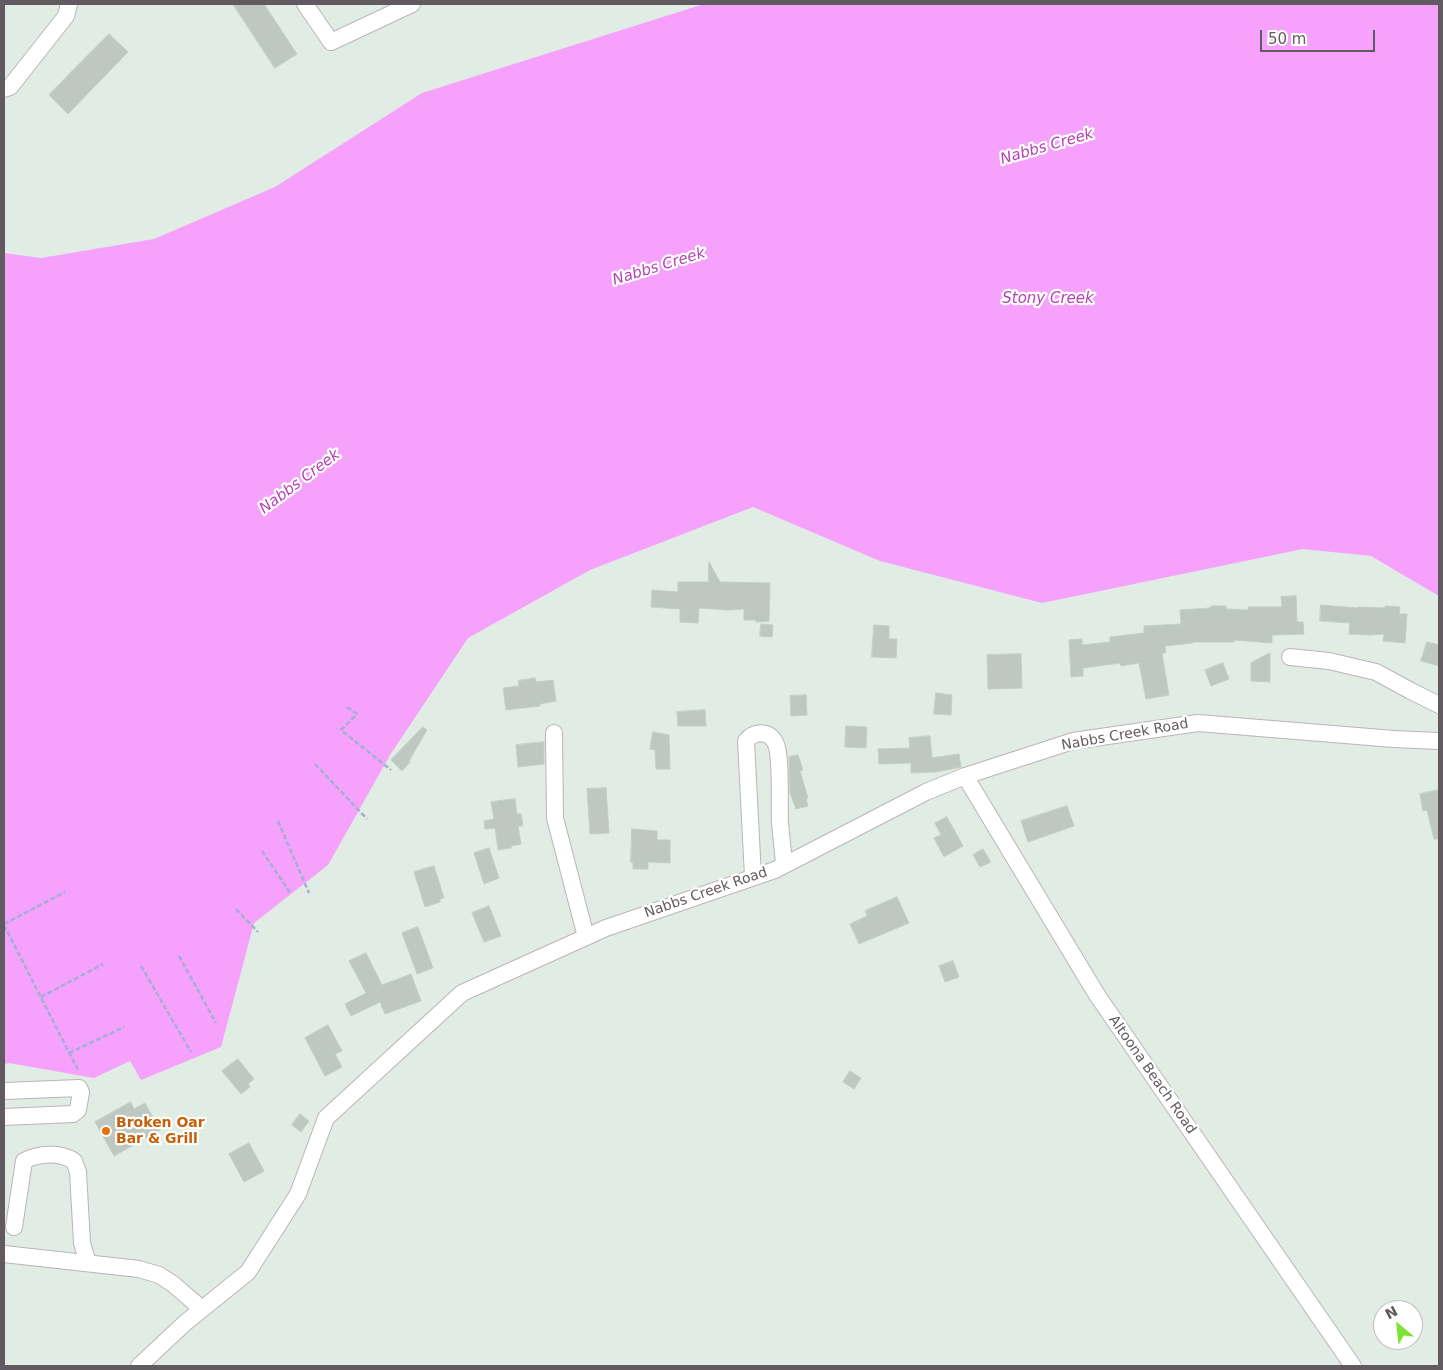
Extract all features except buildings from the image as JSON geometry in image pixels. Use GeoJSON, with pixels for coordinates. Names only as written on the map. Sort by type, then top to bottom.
{"type":"FeatureCollection","features":[{"type":"Feature","properties":{"kind":"street"},"geometry":{"type":"LineString","coordinates":[[4,89],[10,87],[66,16],[69,4]]}},
{"type":"Feature","properties":{"kind":"street"},"geometry":{"type":"LineString","coordinates":[[305,4],[331,42],[412,4]]}},
{"type":"Feature","properties":{"kind":"street"},"geometry":{"type":"LineString","coordinates":[[1290,657],[1329,661],[1376,672],[1439,705]]}},
{"type":"Feature","properties":{"kind":"street","name":"Nabbs Creek Road"},"geometry":{"type":"LineString","coordinates":[[139,1366],[185,1323],[248,1272],[298,1194],[326,1118],[462,993],[606,928],[774,870],[926,792],[965,776],[1073,742],[1198,723],[1439,741]]}},
{"type":"Feature","properties":{"kind":"street"},"geometry":{"type":"LineString","coordinates":[[753,877],[746,741],[751,735],[760,732],[775,742],[778,755],[780,822],[784,864]]}},
{"type":"Feature","properties":{"kind":"street"},"geometry":{"type":"LineString","coordinates":[[554,734],[555,818],[586,937]]}},
{"type":"Feature","properties":{"kind":"street","name":"Altoona Beach Road"},"geometry":{"type":"LineString","coordinates":[[965,776],[1097,995],[1353,1366]]}},
{"type":"Feature","properties":{"kind":"street"},"geometry":{"type":"LineString","coordinates":[[4,1091],[79,1088],[81,1092],[78,1110],[73,1114],[4,1117]]}},
{"type":"Feature","properties":{"kind":"street"},"geometry":{"type":"LineString","coordinates":[[14,1227],[24,1161],[34,1155],[65,1155],[74,1161],[78,1172],[82,1243],[88,1263]]}},
{"type":"Feature","properties":{"kind":"street"},"geometry":{"type":"LineString","coordinates":[[4,1254],[139,1269],[158,1274],[173,1284],[202,1310]]}},
{"type":"Feature","properties":{"kind":"path"},"geometry":{"type":"LineString","coordinates":[[347,708],[357,714],[341,730],[391,770]]}},
{"type":"Feature","properties":{"kind":"path"},"geometry":{"type":"LineString","coordinates":[[315,764],[367,819]]}},
{"type":"Feature","properties":{"kind":"path"},"geometry":{"type":"LineString","coordinates":[[278,821],[309,893]]}},
{"type":"Feature","properties":{"kind":"path"},"geometry":{"type":"LineString","coordinates":[[262,850],[291,894]]}},
{"type":"Feature","properties":{"kind":"path"},"geometry":{"type":"LineString","coordinates":[[66,892],[4,925],[80,1075]]}},
{"type":"Feature","properties":{"kind":"path"},"geometry":{"type":"LineString","coordinates":[[236,909],[258,932]]}},
{"type":"Feature","properties":{"kind":"path"},"geometry":{"type":"LineString","coordinates":[[179,956],[216,1023]]}},
{"type":"Feature","properties":{"kind":"path"},"geometry":{"type":"LineString","coordinates":[[41,997],[103,964]]}},
{"type":"Feature","properties":{"kind":"path"},"geometry":{"type":"LineString","coordinates":[[141,966],[191,1052]]}},
{"type":"Feature","properties":{"kind":"path"},"geometry":{"type":"LineString","coordinates":[[70,1053],[124,1027]]}},
{"type":"Feature","properties":{"kind":"water","name":"Stony Creek"},"geometry":{"type":"Polygon","coordinates":[[[704,4],[1439,4],[1439,596],[1371,556],[1303,549],[1042,603],[880,561],[753,507],[590,570],[468,638],[390,755],[328,865],[254,923],[221,1047],[141,1080],[130,1061],[94,1078],[9,1063],[4,1064],[4,253],[41,258],[154,239],[275,187],[422,93],[704,4]]]}},
{"type":"Feature","properties":{"kind":"place","name":"Broken Oar Bar & Grill"},"geometry":{"type":"Point","coordinates":[106,1131]}},
{"type":"Feature","properties":{"kind":"water label","name":"Nabbs Creek"},"geometry":{"type":"Point","coordinates":[1047,147]}},
{"type":"Feature","properties":{"kind":"water label","name":"Nabbs Creek"},"geometry":{"type":"Point","coordinates":[659,267]}},
{"type":"Feature","properties":{"kind":"water label","name":"Nabbs Creek"},"geometry":{"type":"Point","coordinates":[300,482]}}]}
